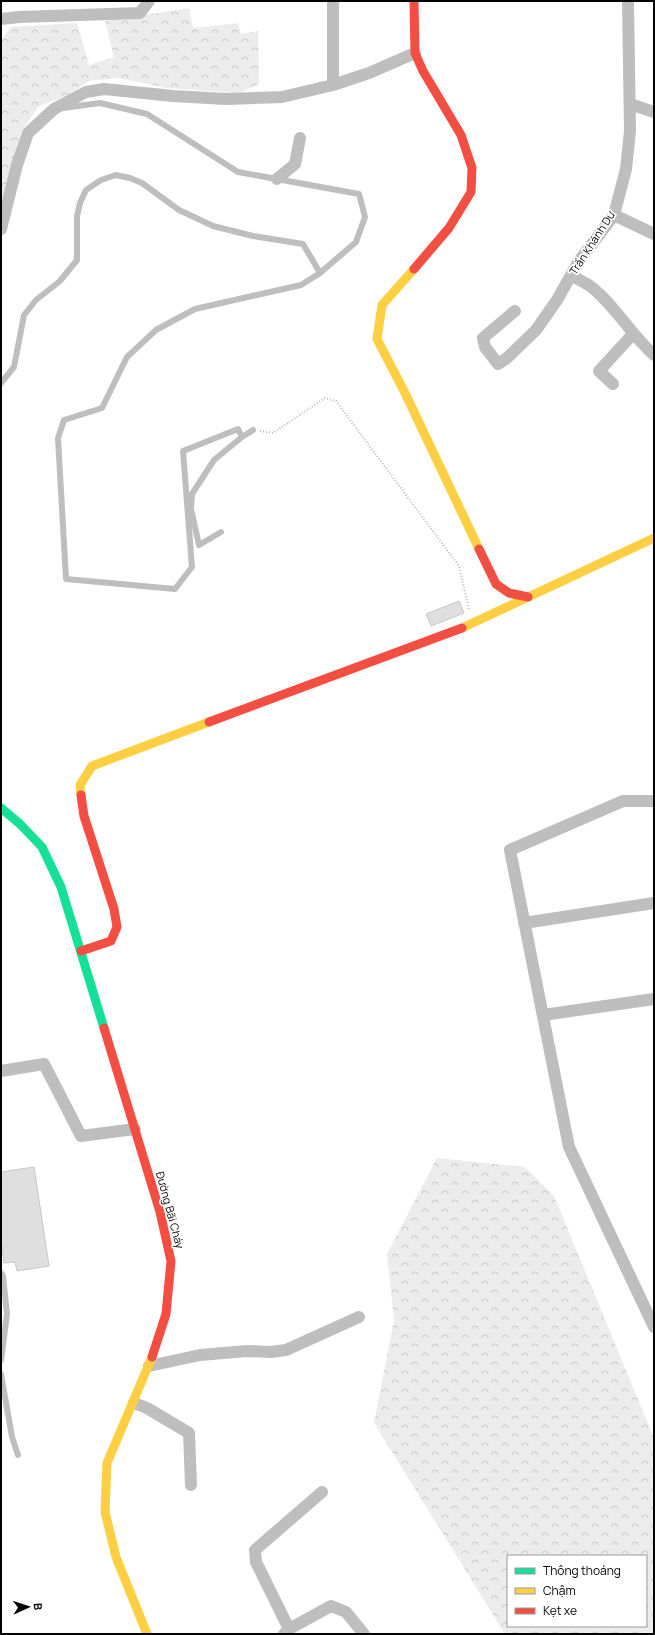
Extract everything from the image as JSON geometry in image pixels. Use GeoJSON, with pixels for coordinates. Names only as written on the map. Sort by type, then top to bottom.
{"type":"FeatureCollection","features":[{"type":"Feature","properties":{"kind":"street"},"geometry":{"type":"LineString","coordinates":[[1,19],[19,17],[140,13],[149,1]]}},
{"type":"Feature","properties":{"kind":"street"},"geometry":{"type":"LineString","coordinates":[[333,1],[333,85]]}},
{"type":"Feature","properties":{"kind":"street"},"geometry":{"type":"LineString","coordinates":[[414,1],[415,53],[423,71],[461,135],[472,168],[471,192],[449,228],[382,304],[377,339],[405,393],[496,584],[508,593],[528,597]]}},
{"type":"Feature","properties":{"kind":"street","name":"Trần Khánh Dư"},"geometry":{"type":"LineString","coordinates":[[515,311],[483,338],[485,347],[498,364],[507,358],[536,330],[557,300],[579,261],[614,215],[626,169],[630,131],[628,1]]}},
{"type":"Feature","properties":{"kind":"street"},"geometry":{"type":"LineString","coordinates":[[1,229],[17,165],[28,133],[54,109],[86,92],[104,89],[173,96],[226,99],[282,97],[333,85],[369,73],[415,53]]}},
{"type":"Feature","properties":{"kind":"street"},"geometry":{"type":"LineString","coordinates":[[630,104],[654,112]]}},
{"type":"Feature","properties":{"kind":"street"},"geometry":{"type":"LineString","coordinates":[[277,179],[295,164],[300,138]]}},
{"type":"Feature","properties":{"kind":"street"},"geometry":{"type":"LineString","coordinates":[[614,215],[654,234]]}},
{"type":"Feature","properties":{"kind":"street"},"geometry":{"type":"LineString","coordinates":[[571,275],[590,287],[654,355]]}},
{"type":"Feature","properties":{"kind":"street"},"geometry":{"type":"LineString","coordinates":[[613,384],[599,371],[633,334]]}},
{"type":"Feature","properties":{"kind":"street"},"geometry":{"type":"LineString","coordinates":[[81,951],[111,941],[117,926],[114,909],[84,816],[80,785],[92,766],[472,624],[654,538]]}},
{"type":"Feature","properties":{"kind":"street"},"geometry":{"type":"LineString","coordinates":[[654,801],[623,801],[510,850],[569,1147],[654,1327]]}},
{"type":"Feature","properties":{"kind":"street","name":"Đường Bãi Cháy"},"geometry":{"type":"LineString","coordinates":[[1,808],[20,824],[42,847],[61,887],[160,1212],[171,1261],[166,1314],[149,1366],[107,1463],[105,1512],[116,1557],[147,1634]]}},
{"type":"Feature","properties":{"kind":"street"},"geometry":{"type":"LineString","coordinates":[[524,923],[654,903]]}},
{"type":"Feature","properties":{"kind":"street"},"geometry":{"type":"LineString","coordinates":[[543,1015],[654,999]]}},
{"type":"Feature","properties":{"kind":"street"},"geometry":{"type":"LineString","coordinates":[[1,1071],[44,1064],[81,1136],[135,1129]]}},
{"type":"Feature","properties":{"kind":"street"},"geometry":{"type":"LineString","coordinates":[[149,1366],[200,1355],[247,1351],[271,1352],[286,1350],[359,1317]]}},
{"type":"Feature","properties":{"kind":"street"},"geometry":{"type":"LineString","coordinates":[[134,1403],[146,1408],[189,1433],[191,1486]]}},
{"type":"Feature","properties":{"kind":"street"},"geometry":{"type":"LineString","coordinates":[[322,1492],[255,1550],[256,1562],[287,1631],[331,1606],[346,1612],[364,1634]]}},
{"type":"Feature","properties":{"kind":"lane"},"geometry":{"type":"LineString","coordinates":[[54,109],[100,103],[147,114],[238,172],[359,194],[365,217],[356,242],[320,273],[301,284],[195,308],[156,330],[127,357],[102,408],[64,420],[58,438],[66,579],[175,589],[192,567],[183,451],[238,429],[242,437]]}},
{"type":"Feature","properties":{"kind":"lane"},"geometry":{"type":"LineString","coordinates":[[1,383],[14,367],[24,315],[36,300],[60,281],[77,260],[77,216],[80,203],[86,190],[101,180],[116,175],[130,178],[142,183],[179,210],[213,226],[253,236],[303,244],[320,273]]}},
{"type":"Feature","properties":{"kind":"lane"},"geometry":{"type":"LineString","coordinates":[[199,545],[191,509],[192,494],[214,460],[253,430]]}},
{"type":"Feature","properties":{"kind":"lane"},"geometry":{"type":"LineString","coordinates":[[191,554],[199,545],[221,532]]}},
{"type":"Feature","properties":{"kind":"lane"},"geometry":{"type":"LineString","coordinates":[[1,1274],[3,1276],[7,1314],[1,1360]]}},
{"type":"Feature","properties":{"kind":"lane"},"geometry":{"type":"LineString","coordinates":[[1,1374],[12,1437],[18,1455]]}},
{"type":"Feature","properties":{"kind":"path"},"geometry":{"type":"LineString","coordinates":[[253,430],[273,433],[325,398],[336,400],[459,566],[472,624]]}},
{"type":"Feature","properties":{"kind":"green space"},"geometry":{"type":"Polygon","coordinates":[[[189,8],[193,28],[238,23],[241,34],[258,31],[259,84],[239,93],[167,88],[118,78],[89,81],[68,95],[39,106],[21,132],[1,205],[1,40],[11,27],[77,23],[89,65],[114,57],[105,21],[189,8]]]}},
{"type":"Feature","properties":{"kind":"green space"},"geometry":{"type":"Polygon","coordinates":[[[437,1158],[525,1167],[554,1196],[654,1438],[654,1634],[505,1634],[374,1423],[394,1320],[387,1254],[437,1158]]]}},
{"type":"Feature","properties":{"kind":"building"},"geometry":{"type":"Polygon","coordinates":[[[459,601],[464,613],[431,626],[426,614],[459,601]]]}},
{"type":"Feature","properties":{"kind":"building"},"geometry":{"type":"Polygon","coordinates":[[[34,1167],[49,1266],[17,1271],[15,1262],[4,1263],[1,1241],[1,1172],[34,1167]]]}},
{"type":"Feature","properties":{"kind":"traffic: fast"},"geometry":{"type":"LineString","coordinates":[[1,808],[20,824],[42,847],[61,887],[104,1028]]}},
{"type":"Feature","properties":{"kind":"traffic: slow"},"geometry":{"type":"LineString","coordinates":[[414,269],[382,305],[377,339],[405,393],[479,549]]}},
{"type":"Feature","properties":{"kind":"traffic: slow"},"geometry":{"type":"LineString","coordinates":[[462,628],[654,538]]}},
{"type":"Feature","properties":{"kind":"traffic: slow"},"geometry":{"type":"LineString","coordinates":[[81,795],[80,785],[92,766],[209,722]]}},
{"type":"Feature","properties":{"kind":"traffic: slow"},"geometry":{"type":"LineString","coordinates":[[147,1634],[116,1557],[105,1512],[107,1463],[152,1357]]}},
{"type":"Feature","properties":{"kind":"traffic: jam"},"geometry":{"type":"LineString","coordinates":[[414,1],[415,53],[423,71],[461,135],[472,168],[471,192],[449,228],[414,269]]}},
{"type":"Feature","properties":{"kind":"traffic: jam"},"geometry":{"type":"LineString","coordinates":[[479,549],[496,584],[509,593],[528,597]]}},
{"type":"Feature","properties":{"kind":"traffic: jam"},"geometry":{"type":"LineString","coordinates":[[209,722],[462,628]]}},
{"type":"Feature","properties":{"kind":"traffic: jam"},"geometry":{"type":"LineString","coordinates":[[81,795],[84,816],[114,909],[117,927],[111,941],[81,951]]}},
{"type":"Feature","properties":{"kind":"traffic: jam"},"geometry":{"type":"LineString","coordinates":[[104,1028],[160,1212],[171,1261],[166,1314],[152,1357]]}}]}
